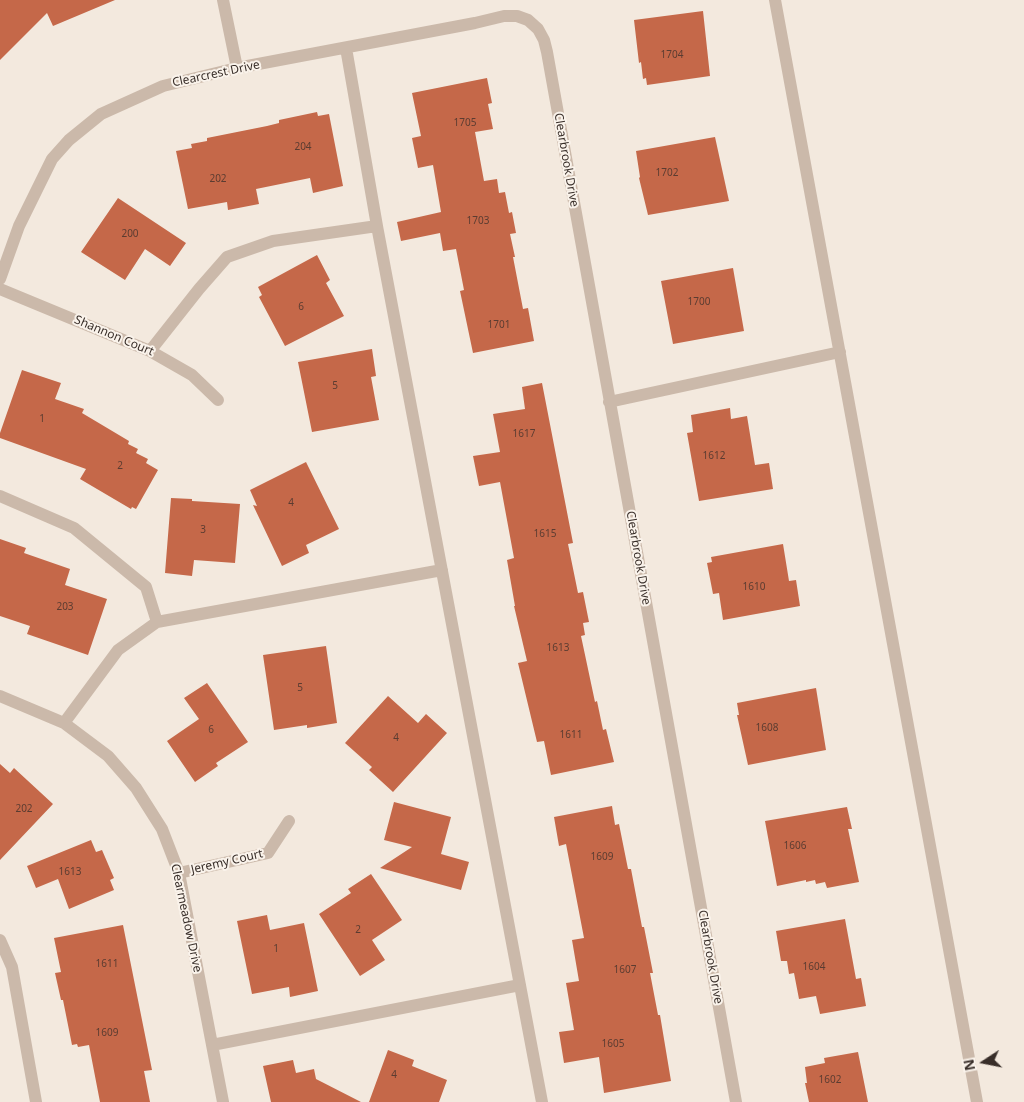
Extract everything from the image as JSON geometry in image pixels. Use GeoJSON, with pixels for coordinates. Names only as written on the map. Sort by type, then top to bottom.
{"type":"FeatureCollection","features":[{"type":"Feature","properties":{"kind":"street"},"geometry":{"type":"LineString","coordinates":[[223,0],[237,68]]}},
{"type":"Feature","properties":{"kind":"street"},"geometry":{"type":"LineString","coordinates":[[776,0],[977,1102]]}},
{"type":"Feature","properties":{"kind":"street","name":"Clearcrest Drive"},"geometry":{"type":"LineString","coordinates":[[0,279],[19,226],[52,160],[69,140],[101,114],[163,86],[237,68],[504,16],[516,16],[528,20]]}},
{"type":"Feature","properties":{"kind":"street","name":"Clearbrook Drive"},"geometry":{"type":"LineString","coordinates":[[528,20],[538,29],[544,40],[736,1102]]}},
{"type":"Feature","properties":{"kind":"street"},"geometry":{"type":"LineString","coordinates":[[346,48],[377,226],[542,1102]]}},
{"type":"Feature","properties":{"kind":"street"},"geometry":{"type":"LineString","coordinates":[[150,351],[227,257],[273,241],[377,226]]}},
{"type":"Feature","properties":{"kind":"street","name":"Shannon Court"},"geometry":{"type":"LineString","coordinates":[[0,289],[150,351],[192,375],[218,400]]}},
{"type":"Feature","properties":{"kind":"street"},"geometry":{"type":"LineString","coordinates":[[609,402],[840,352]]}},
{"type":"Feature","properties":{"kind":"street"},"geometry":{"type":"LineString","coordinates":[[0,496],[74,528],[146,587],[157,622]]}},
{"type":"Feature","properties":{"kind":"street"},"geometry":{"type":"LineString","coordinates":[[64,723],[118,650],[157,622],[442,570]]}},
{"type":"Feature","properties":{"kind":"street","name":"Clearmeadow Drive"},"geometry":{"type":"LineString","coordinates":[[0,696],[64,723],[108,756],[136,788],[162,829],[179,873],[223,1102]]}},
{"type":"Feature","properties":{"kind":"street","name":"Jeremy Court"},"geometry":{"type":"LineString","coordinates":[[179,873],[268,853],[289,821]]}},
{"type":"Feature","properties":{"kind":"street"},"geometry":{"type":"LineString","coordinates":[[0,940],[12,967],[36,1102]]}},
{"type":"Feature","properties":{"kind":"street"},"geometry":{"type":"LineString","coordinates":[[212,1045],[520,985]]}},
{"type":"Feature","properties":{"kind":"building"},"geometry":{"type":"Polygon","coordinates":[[[0,0],[115,0],[53,26],[47,13],[0,60],[0,0]]]}},
{"type":"Feature","properties":{"kind":"building"},"geometry":{"type":"Polygon","coordinates":[[[703,11],[710,76],[647,85],[646,78],[643,79],[641,62],[639,63],[634,20],[703,11]]]}},
{"type":"Feature","properties":{"kind":"building"},"geometry":{"type":"Polygon","coordinates":[[[487,78],[492,103],[488,104],[493,129],[475,132],[484,181],[497,179],[499,193],[505,192],[509,213],[512,212],[516,233],[510,234],[515,257],[513,257],[523,309],[528,308],[534,341],[473,353],[460,291],[464,290],[456,249],[443,251],[440,233],[401,241],[397,222],[441,212],[433,165],[418,168],[412,138],[421,136],[412,93],[487,78]]]}},
{"type":"Feature","properties":{"kind":"building"},"geometry":{"type":"Polygon","coordinates":[[[317,112],[318,116],[329,114],[343,186],[313,193],[310,178],[256,189],[259,204],[228,210],[227,202],[188,209],[176,151],[192,148],[191,144],[207,141],[207,138],[267,126],[279,123],[279,120],[317,112]]]}},
{"type":"Feature","properties":{"kind":"building"},"geometry":{"type":"Polygon","coordinates":[[[715,137],[729,201],[648,215],[639,178],[636,151],[715,137]]]}},
{"type":"Feature","properties":{"kind":"building"},"geometry":{"type":"Polygon","coordinates":[[[118,198],[186,243],[170,266],[145,249],[125,280],[81,252],[118,198]]]}},
{"type":"Feature","properties":{"kind":"building"},"geometry":{"type":"Polygon","coordinates":[[[317,255],[330,280],[326,283],[344,316],[285,346],[259,297],[262,295],[258,287],[317,255]]]}},
{"type":"Feature","properties":{"kind":"building"},"geometry":{"type":"Polygon","coordinates":[[[733,268],[744,331],[673,344],[661,281],[733,268]]]}},
{"type":"Feature","properties":{"kind":"building"},"geometry":{"type":"Polygon","coordinates":[[[372,349],[376,376],[371,377],[379,420],[312,432],[298,362],[372,349]]]}},
{"type":"Feature","properties":{"kind":"building"},"geometry":{"type":"Polygon","coordinates":[[[22,370],[61,383],[55,399],[84,409],[82,413],[129,441],[128,444],[138,449],[136,453],[148,459],[146,463],[158,470],[136,509],[132,507],[131,509],[80,479],[86,469],[0,438],[0,433],[22,370]]]}},
{"type":"Feature","properties":{"kind":"building"},"geometry":{"type":"Polygon","coordinates":[[[542,383],[573,543],[568,544],[578,593],[583,592],[589,622],[583,623],[585,635],[581,636],[595,702],[597,701],[603,730],[606,729],[614,762],[551,775],[544,741],[537,742],[518,663],[527,661],[514,606],[507,560],[514,558],[500,482],[479,486],[473,456],[500,452],[493,414],[525,409],[522,387],[542,383]]]}},
{"type":"Feature","properties":{"kind":"building"},"geometry":{"type":"Polygon","coordinates":[[[730,408],[731,419],[747,416],[755,465],[769,463],[773,489],[699,501],[687,433],[693,432],[691,415],[730,408]]]}},
{"type":"Feature","properties":{"kind":"building"},"geometry":{"type":"Polygon","coordinates":[[[306,462],[339,529],[306,545],[309,553],[282,566],[253,505],[257,506],[250,490],[306,462]]]}},
{"type":"Feature","properties":{"kind":"building"},"geometry":{"type":"Polygon","coordinates":[[[171,498],[240,504],[235,563],[194,560],[192,576],[165,573],[171,498]]]}},
{"type":"Feature","properties":{"kind":"building"},"geometry":{"type":"Polygon","coordinates":[[[0,539],[26,548],[24,553],[70,569],[65,585],[107,599],[88,655],[27,634],[30,626],[0,616],[0,539]]]}},
{"type":"Feature","properties":{"kind":"building"},"geometry":{"type":"Polygon","coordinates":[[[783,544],[789,581],[796,580],[800,606],[723,620],[719,593],[713,594],[707,563],[712,562],[711,557],[783,544]]]}},
{"type":"Feature","properties":{"kind":"building"},"geometry":{"type":"Polygon","coordinates":[[[326,646],[337,723],[307,728],[307,725],[274,730],[263,655],[326,646]]]}},
{"type":"Feature","properties":{"kind":"building"},"geometry":{"type":"Polygon","coordinates":[[[207,683],[248,742],[216,763],[218,766],[195,782],[167,741],[199,719],[184,698],[207,683]]]}},
{"type":"Feature","properties":{"kind":"building"},"geometry":{"type":"Polygon","coordinates":[[[816,688],[826,750],[748,765],[737,715],[739,715],[737,703],[816,688]]]}},
{"type":"Feature","properties":{"kind":"building"},"geometry":{"type":"Polygon","coordinates":[[[388,696],[418,723],[426,714],[447,733],[393,792],[369,770],[372,767],[345,743],[388,696]]]}},
{"type":"Feature","properties":{"kind":"building"},"geometry":{"type":"Polygon","coordinates":[[[0,764],[10,773],[14,768],[53,804],[0,860],[0,764]]]}},
{"type":"Feature","properties":{"kind":"building"},"geometry":{"type":"Polygon","coordinates":[[[394,802],[451,817],[441,854],[469,862],[461,890],[380,868],[412,847],[384,840],[394,802]]]}},
{"type":"Feature","properties":{"kind":"building"},"geometry":{"type":"Polygon","coordinates":[[[612,806],[615,825],[619,824],[628,869],[631,869],[642,927],[644,927],[653,973],[650,973],[658,1015],[660,1015],[671,1081],[604,1093],[599,1057],[564,1063],[559,1032],[574,1030],[566,983],[579,981],[572,940],[584,938],[566,844],[559,846],[554,817],[612,806]]]}},
{"type":"Feature","properties":{"kind":"building"},"geometry":{"type":"Polygon","coordinates":[[[847,807],[852,829],[848,829],[859,882],[827,888],[825,882],[816,884],[815,880],[806,882],[806,880],[777,886],[765,821],[847,807]]]}},
{"type":"Feature","properties":{"kind":"building"},"geometry":{"type":"Polygon","coordinates":[[[91,840],[96,852],[102,850],[114,878],[110,880],[114,890],[69,909],[58,879],[36,888],[27,866],[91,840]]]}},
{"type":"Feature","properties":{"kind":"building"},"geometry":{"type":"Polygon","coordinates":[[[371,874],[402,920],[372,940],[385,960],[360,976],[319,914],[351,893],[348,889],[371,874]]]}},
{"type":"Feature","properties":{"kind":"building"},"geometry":{"type":"Polygon","coordinates":[[[267,915],[270,930],[304,923],[318,991],[290,997],[289,987],[252,994],[237,921],[267,915]]]}},
{"type":"Feature","properties":{"kind":"building"},"geometry":{"type":"Polygon","coordinates":[[[845,919],[856,979],[861,978],[866,1006],[820,1014],[816,996],[799,999],[794,973],[789,974],[787,961],[781,961],[776,931],[845,919]]]}},
{"type":"Feature","properties":{"kind":"building"},"geometry":{"type":"Polygon","coordinates":[[[123,925],[152,1070],[144,1071],[150,1102],[100,1102],[89,1045],[78,1047],[77,1044],[72,1045],[63,1000],[61,1000],[55,973],[61,972],[54,938],[123,925]]]}},
{"type":"Feature","properties":{"kind":"building"},"geometry":{"type":"Polygon","coordinates":[[[388,1050],[414,1060],[412,1066],[447,1080],[439,1102],[369,1102],[388,1050]]]}},
{"type":"Feature","properties":{"kind":"building"},"geometry":{"type":"Polygon","coordinates":[[[858,1052],[868,1102],[809,1102],[805,1083],[807,1083],[805,1067],[825,1063],[824,1058],[858,1052]]]}},
{"type":"Feature","properties":{"kind":"building"},"geometry":{"type":"Polygon","coordinates":[[[293,1060],[296,1073],[314,1069],[316,1079],[361,1102],[271,1102],[263,1066],[293,1060]]]}}]}
